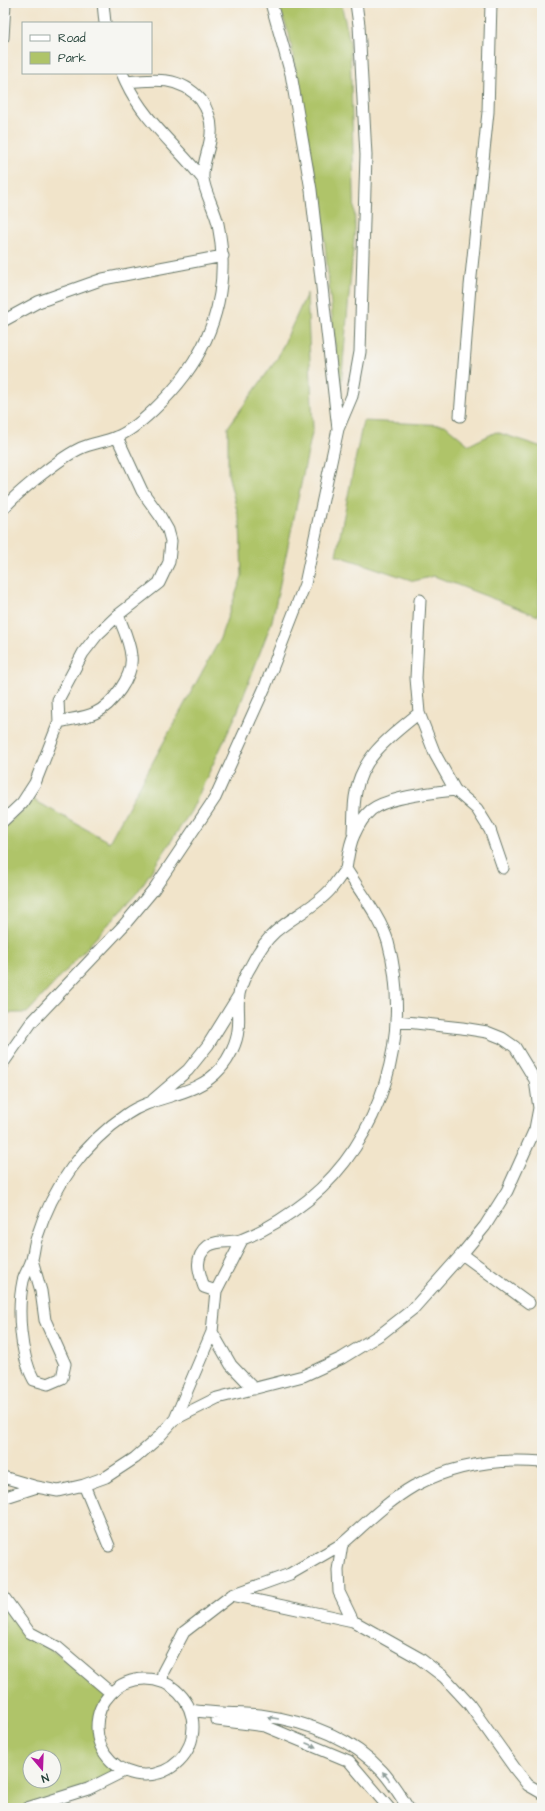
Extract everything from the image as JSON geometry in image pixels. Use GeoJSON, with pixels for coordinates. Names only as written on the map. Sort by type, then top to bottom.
{"type":"FeatureCollection","features":[{"type":"Feature","properties":{"kind":"street"},"geometry":{"type":"LineString","coordinates":[[3,38],[5,3]]}},
{"type":"Feature","properties":{"kind":"street"},"geometry":{"type":"LineString","coordinates":[[103,3],[105,22]]}},
{"type":"Feature","properties":{"kind":"street"},"geometry":{"type":"LineString","coordinates":[[271,3],[291,74],[311,190],[338,429]]}},
{"type":"Feature","properties":{"kind":"street"},"geometry":{"type":"LineString","coordinates":[[3,1063],[31,1023],[124,925],[154,889],[215,798],[265,687],[305,584],[338,429],[352,396],[359,360],[363,290],[366,155],[359,25],[356,3]]}},
{"type":"Feature","properties":{"kind":"street"},"geometry":{"type":"LineString","coordinates":[[460,416],[470,286],[488,112],[491,3]]}},
{"type":"Feature","properties":{"kind":"street"},"geometry":{"type":"LineString","coordinates":[[3,509],[12,498],[61,461],[81,448],[117,437],[135,426],[173,391],[196,358],[216,318],[221,296],[223,256],[218,224],[203,179],[189,161],[150,121],[134,99],[124,77],[170,80],[187,86],[200,100],[211,121],[211,135],[205,161],[203,179]]}},
{"type":"Feature","properties":{"kind":"street"},"geometry":{"type":"LineString","coordinates":[[3,321],[38,302],[103,279],[223,256]]}},
{"type":"Feature","properties":{"kind":"street"},"geometry":{"type":"LineString","coordinates":[[3,821],[22,803],[35,783],[59,722],[58,700],[83,653],[97,635],[118,615],[159,583],[169,562],[171,542],[165,525],[142,491],[117,437]]}},
{"type":"Feature","properties":{"kind":"street"},"geometry":{"type":"LineString","coordinates":[[420,600],[416,678],[419,713],[435,754],[455,790],[477,809],[490,830],[503,868]]}},
{"type":"Feature","properties":{"kind":"street"},"geometry":{"type":"LineString","coordinates":[[59,722],[95,713],[111,701],[123,687],[129,673],[132,658],[129,644],[118,615]]}},
{"type":"Feature","properties":{"kind":"street"},"geometry":{"type":"LineString","coordinates":[[152,1101],[188,1070],[208,1045],[239,994],[250,966],[262,947],[275,932],[301,915],[329,891],[346,869],[353,837],[356,793],[361,775],[370,758],[392,735],[419,713]]}},
{"type":"Feature","properties":{"kind":"street"},"geometry":{"type":"LineString","coordinates":[[353,837],[362,820],[372,809],[401,798],[455,790]]}},
{"type":"Feature","properties":{"kind":"street"},"geometry":{"type":"LineString","coordinates":[[216,1291],[204,1287],[197,1268],[200,1255],[209,1246],[223,1242],[242,1240],[270,1226],[308,1200],[338,1171],[366,1130],[383,1091],[397,1021],[387,941],[380,924],[346,869]]}},
{"type":"Feature","properties":{"kind":"street"},"geometry":{"type":"LineString","coordinates":[[32,1260],[41,1291],[45,1320],[65,1364],[62,1378],[48,1384],[34,1380],[27,1368],[24,1352],[20,1303],[24,1279],[32,1260],[36,1238],[52,1198],[71,1167],[99,1136],[127,1114],[152,1101],[185,1092],[207,1082],[221,1068],[233,1049],[238,1031],[239,994]]}},
{"type":"Feature","properties":{"kind":"street"},"geometry":{"type":"LineString","coordinates":[[175,1419],[217,1398],[304,1376],[342,1358],[381,1334],[413,1309],[462,1254],[485,1226],[508,1191],[535,1129],[539,1108],[535,1080],[515,1047],[502,1038],[487,1032],[397,1021]]}},
{"type":"Feature","properties":{"kind":"street"},"geometry":{"type":"LineString","coordinates":[[3,1477],[37,1487],[58,1491],[84,1485],[106,1477],[135,1458],[158,1438],[175,1419],[212,1332],[216,1291],[242,1240]]}},
{"type":"Feature","properties":{"kind":"street"},"geometry":{"type":"LineString","coordinates":[[462,1254],[528,1303]]}},
{"type":"Feature","properties":{"kind":"street"},"geometry":{"type":"LineString","coordinates":[[212,1332],[231,1365],[254,1389]]}},
{"type":"Feature","properties":{"kind":"street"},"geometry":{"type":"LineString","coordinates":[[162,1682],[163,1672],[184,1632],[232,1595],[290,1574],[342,1544],[386,1506],[414,1487],[447,1471],[480,1463],[513,1460],[542,1462]]}},
{"type":"Feature","properties":{"kind":"street"},"geometry":{"type":"LineString","coordinates":[[84,1485],[109,1546]]}},
{"type":"Feature","properties":{"kind":"street"},"geometry":{"type":"LineString","coordinates":[[3,1498],[37,1487]]}},
{"type":"Feature","properties":{"kind":"street"},"geometry":{"type":"LineString","coordinates":[[342,1544],[338,1570],[339,1592],[352,1621]]}},
{"type":"Feature","properties":{"kind":"street"},"geometry":{"type":"LineString","coordinates":[[232,1595],[352,1621],[419,1658],[444,1677],[469,1704],[528,1785],[542,1793]]}},
{"type":"Feature","properties":{"kind":"street"},"geometry":{"type":"LineString","coordinates":[[3,1596],[29,1632],[57,1647],[111,1693]]}},
{"type":"Feature","properties":{"kind":"street"},"geometry":{"type":"LineString","coordinates":[[151,1679],[162,1682],[174,1688],[184,1698],[191,1714],[193,1733],[188,1748],[180,1760],[168,1769],[154,1775],[138,1775],[124,1771],[111,1762],[102,1750],[97,1735],[96,1720],[101,1705],[111,1693],[120,1686],[135,1680],[151,1679]]}},
{"type":"Feature","properties":{"kind":"street"},"geometry":{"type":"LineString","coordinates":[[191,1714],[265,1726],[349,1761],[389,1808]]}},
{"type":"Feature","properties":{"kind":"street"},"geometry":{"type":"LineString","coordinates":[[191,1714],[259,1715],[294,1721],[334,1736],[359,1751],[381,1770],[408,1808]]}},
{"type":"Feature","properties":{"kind":"street"},"geometry":{"type":"LineString","coordinates":[[28,1808],[88,1789],[124,1771]]}},
{"type":"Feature","properties":{"kind":"green space"},"geometry":{"type":"Polygon","coordinates":[[[278,3],[341,3],[350,43],[355,228],[340,397],[322,214],[289,34],[278,3]]]}},
{"type":"Feature","properties":{"kind":"green space"},"geometry":{"type":"Polygon","coordinates":[[[307,293],[313,428],[272,621],[237,713],[191,811],[137,893],[27,1013],[3,1013],[3,828],[34,800],[109,842],[219,641],[242,576],[240,523],[228,474],[228,427],[277,359],[307,293]]]}},
{"type":"Feature","properties":{"kind":"green space"},"geometry":{"type":"Polygon","coordinates":[[[363,421],[445,425],[469,445],[496,432],[542,447],[542,555],[538,616],[434,576],[414,581],[336,555],[363,421]]]}},
{"type":"Feature","properties":{"kind":"green space"},"geometry":{"type":"Polygon","coordinates":[[[3,1596],[29,1632],[111,1693],[99,1715],[97,1735],[100,1745],[106,1754],[124,1771],[27,1808],[3,1808],[3,1596]]]}}]}
